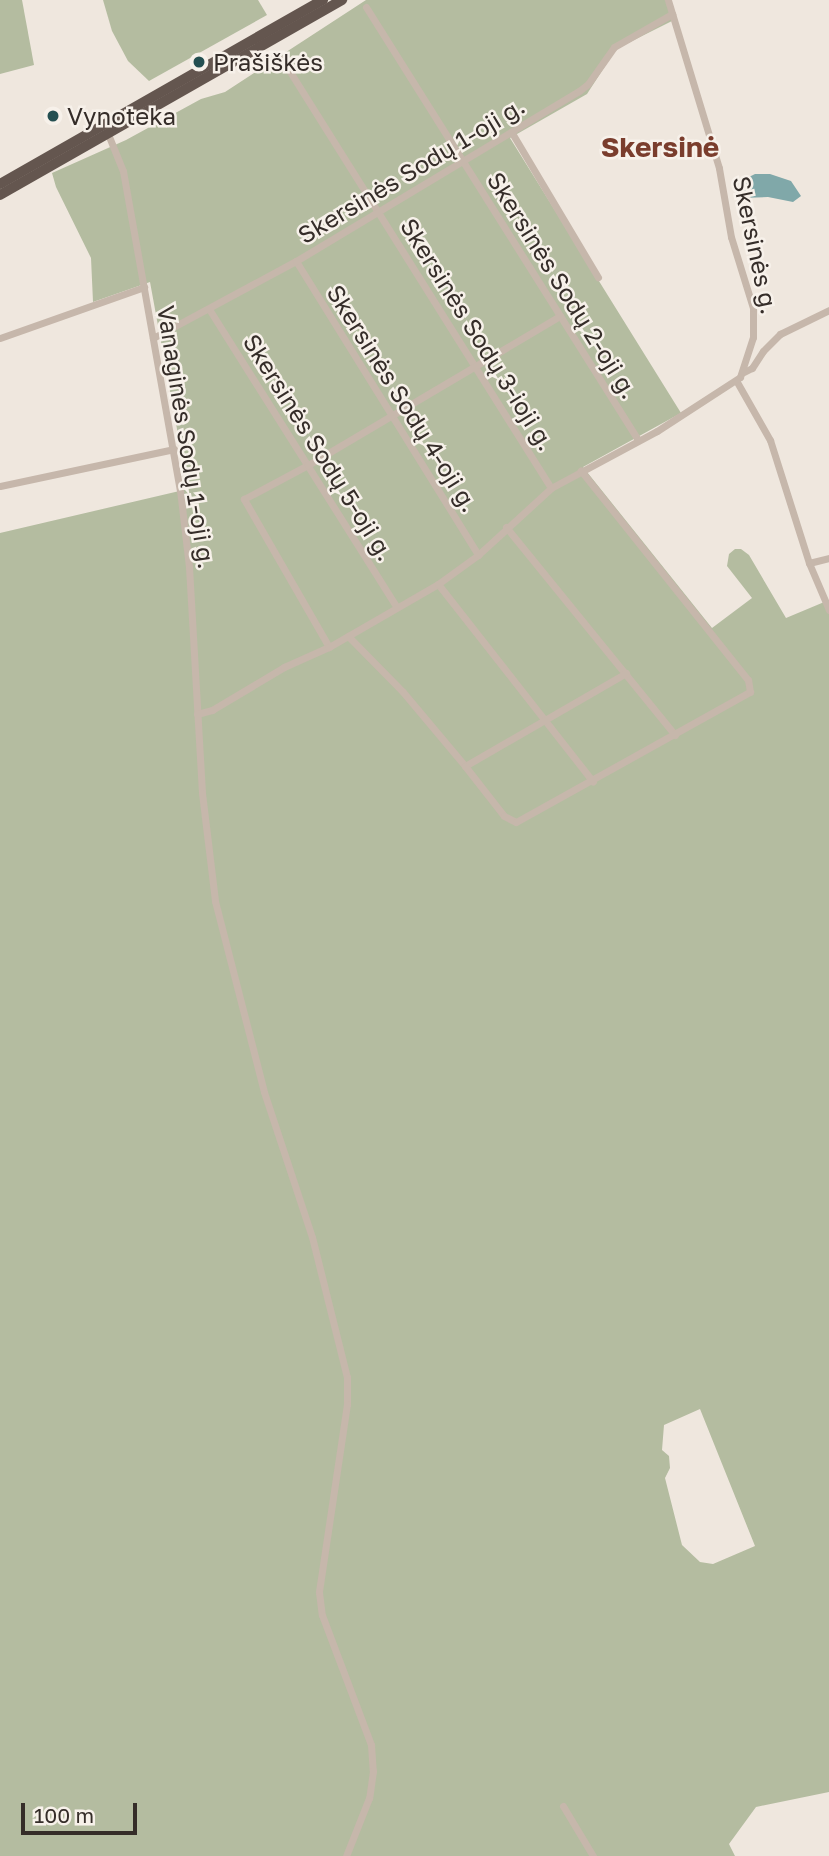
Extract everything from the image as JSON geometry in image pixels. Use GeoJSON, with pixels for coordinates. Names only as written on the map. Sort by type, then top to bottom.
{"type":"FeatureCollection","features":[{"type":"Feature","properties":{"kind":"highway"},"geometry":{"type":"LineString","coordinates":[[0,184],[323,0]]}},
{"type":"Feature","properties":{"kind":"highway"},"geometry":{"type":"LineString","coordinates":[[0,195],[342,0]]}},
{"type":"Feature","properties":{"kind":"street","name":"Skersinės g."},"geometry":{"type":"LineString","coordinates":[[668,0],[719,167],[731,237],[753,309],[753,337],[737,382]]}},
{"type":"Feature","properties":{"kind":"street","name":"Skersinės Sodų 2-oji g."},"geometry":{"type":"LineString","coordinates":[[366,6],[638,440]]}},
{"type":"Feature","properties":{"kind":"street","name":"Skersinės Sodų 1-oji g."},"geometry":{"type":"LineString","coordinates":[[153,338],[296,261],[512,133],[588,84],[614,47],[672,14]]}},
{"type":"Feature","properties":{"kind":"street","name":"Skersinės Sodų 3-ioji g."},"geometry":{"type":"LineString","coordinates":[[282,59],[476,364],[551,488]]}},
{"type":"Feature","properties":{"kind":"street"},"geometry":{"type":"LineString","coordinates":[[512,133],[598,277]]}},
{"type":"Feature","properties":{"kind":"street","name":"Vanaginės Sodų 1-oji g."},"geometry":{"type":"LineString","coordinates":[[108,134],[123,171],[174,449],[189,567],[202,793],[215,901],[264,1092],[312,1237],[346,1377],[347,1404],[319,1592],[322,1615],[371,1745],[373,1771],[369,1798],[346,1856]]}},
{"type":"Feature","properties":{"kind":"street","name":"Skersinės Sodų 4-oji g."},"geometry":{"type":"LineString","coordinates":[[296,261],[478,555]]}},
{"type":"Feature","properties":{"kind":"street"},"geometry":{"type":"LineString","coordinates":[[0,338],[144,286]]}},
{"type":"Feature","properties":{"kind":"street","name":"Skersinės Sodų 5-oji g."},"geometry":{"type":"LineString","coordinates":[[209,309],[396,606]]}},
{"type":"Feature","properties":{"kind":"street"},"geometry":{"type":"LineString","coordinates":[[742,373],[752,368],[763,351],[780,334],[829,310]]}},
{"type":"Feature","properties":{"kind":"street"},"geometry":{"type":"LineString","coordinates":[[329,647],[244,499],[308,465],[560,316]]}},
{"type":"Feature","properties":{"kind":"street"},"geometry":{"type":"LineString","coordinates":[[197,714],[212,710],[284,667],[329,647],[438,584],[478,555],[551,488],[737,382],[770,440],[809,563],[829,610]]}},
{"type":"Feature","properties":{"kind":"street"},"geometry":{"type":"LineString","coordinates":[[0,486],[174,449]]}},
{"type":"Feature","properties":{"kind":"street"},"geometry":{"type":"LineString","coordinates":[[348,636],[403,692],[504,816],[516,822],[593,782],[750,692],[752,686],[581,471]]}},
{"type":"Feature","properties":{"kind":"street"},"geometry":{"type":"LineString","coordinates":[[506,527],[675,735]]}},
{"type":"Feature","properties":{"kind":"street"},"geometry":{"type":"LineString","coordinates":[[809,563],[829,558]]}},
{"type":"Feature","properties":{"kind":"street"},"geometry":{"type":"LineString","coordinates":[[438,584],[593,782]]}},
{"type":"Feature","properties":{"kind":"street"},"geometry":{"type":"LineString","coordinates":[[465,766],[626,673]]}},
{"type":"Feature","properties":{"kind":"street"},"geometry":{"type":"LineString","coordinates":[[563,1806],[593,1856]]}},
{"type":"Feature","properties":{"kind":"green space"},"geometry":{"type":"Polygon","coordinates":[[[0,0],[22,0],[34,65],[0,74],[0,0]]]}},
{"type":"Feature","properties":{"kind":"green space"},"geometry":{"type":"Polygon","coordinates":[[[103,0],[258,0],[267,15],[149,81],[128,61],[112,31],[103,0]]]}},
{"type":"Feature","properties":{"kind":"green space"},"geometry":{"type":"Polygon","coordinates":[[[366,0],[666,0],[672,21],[616,49],[587,94],[510,138],[681,413],[583,467],[712,628],[752,598],[727,566],[729,554],[735,549],[741,549],[749,555],[786,618],[829,600],[829,1792],[756,1807],[729,1844],[735,1856],[0,1856],[0,533],[188,489],[150,282],[93,302],[91,258],[56,187],[52,173],[126,140],[201,99],[225,92],[366,0]],[[700,1409],[664,1425],[662,1450],[669,1456],[670,1468],[665,1478],[682,1545],[700,1562],[713,1564],[755,1546],[700,1409]]]}},
{"type":"Feature","properties":{"kind":"water"},"geometry":{"type":"Polygon","coordinates":[[[755,174],[770,174],[791,181],[801,196],[793,202],[768,197],[740,198],[739,182],[755,174]]]}},
{"type":"Feature","properties":{"kind":"place","name":"Prašiškės"},"geometry":{"type":"Point","coordinates":[199,62]}},
{"type":"Feature","properties":{"kind":"place","name":"Vynoteka"},"geometry":{"type":"Point","coordinates":[53,116]}},
{"type":"Feature","properties":{"kind":"district","name":"Skersinė"},"geometry":{"type":"Point","coordinates":[660,147]}}]}
